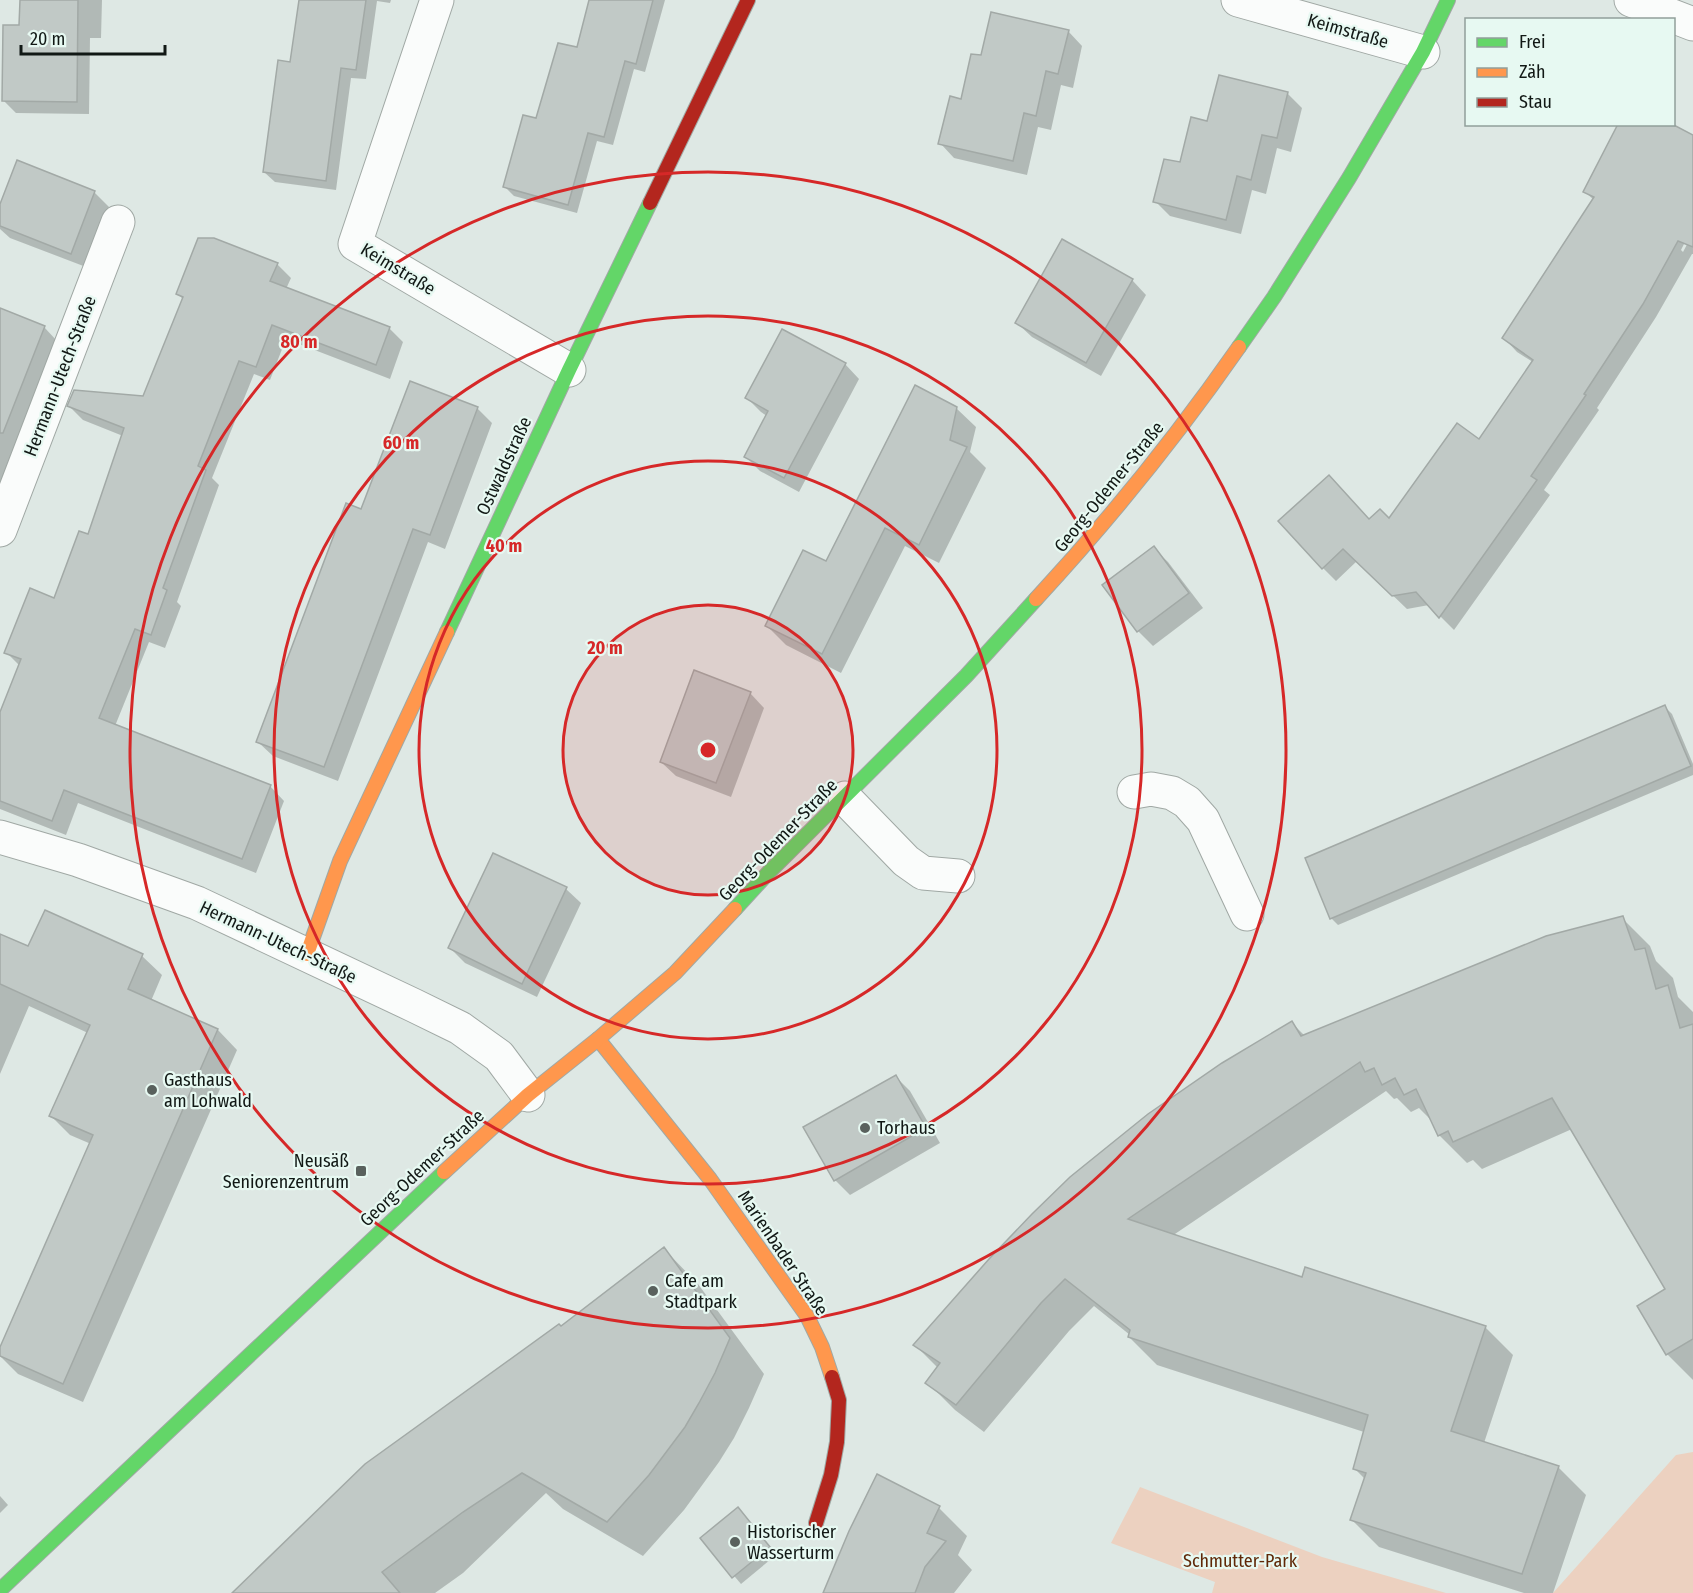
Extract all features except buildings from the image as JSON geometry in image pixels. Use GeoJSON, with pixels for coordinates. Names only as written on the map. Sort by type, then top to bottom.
{"type":"FeatureCollection","features":[{"type":"Feature","properties":{"kind":"street","name":"Keimstraße"},"geometry":{"type":"LineString","coordinates":[[437,0],[355,244],[568,370]]}},
{"type":"Feature","properties":{"kind":"street","name":"Ostwaldstraße"},"geometry":{"type":"LineString","coordinates":[[307,954],[340,861],[568,370],[748,0]]}},
{"type":"Feature","properties":{"kind":"street","name":"Keimstraße"},"geometry":{"type":"LineString","coordinates":[[1238,0],[1423,52]]}},
{"type":"Feature","properties":{"kind":"street","name":"Georg-Odemer-Straße"},"geometry":{"type":"LineString","coordinates":[[0,1590],[266,1341],[388,1223],[528,1095],[675,973],[768,873],[966,676],[1062,571],[1162,452],[1212,386],[1274,297],[1349,178],[1423,52],[1448,0]]}},
{"type":"Feature","properties":{"kind":"street"},"geometry":{"type":"LineString","coordinates":[[1631,0],[1693,24]]}},
{"type":"Feature","properties":{"kind":"street","name":"Hermann-Utech-Straße"},"geometry":{"type":"LineString","coordinates":[[0,530],[118,222]]}},
{"type":"Feature","properties":{"kind":"street"},"geometry":{"type":"LineString","coordinates":[[1134,792],[1151,789],[1172,793],[1186,802],[1203,820],[1247,914]]}},
{"type":"Feature","properties":{"kind":"street"},"geometry":{"type":"LineString","coordinates":[[844,798],[906,861],[923,873],[958,876]]}},
{"type":"Feature","properties":{"kind":"street","name":"Hermann-Utech-Straße"},"geometry":{"type":"LineString","coordinates":[[0,837],[78,860],[197,903],[460,1028],[499,1056],[528,1095]]}},
{"type":"Feature","properties":{"kind":"street","name":"Marienbader Straße"},"geometry":{"type":"LineString","coordinates":[[598,1039],[710,1179],[807,1316],[822,1347],[839,1400],[837,1442],[831,1475],[816,1523]]}},
{"type":"Feature","properties":{"kind":"green space"},"geometry":{"type":"Polygon","coordinates":[[[1693,1452],[1693,1593],[1553,1593],[1676,1455],[1693,1452]]]}},
{"type":"Feature","properties":{"kind":"green space","name":"Schmutter-Park"},"geometry":{"type":"Polygon","coordinates":[[[1140,1487],[1322,1557],[1446,1593],[1212,1593],[1215,1582],[1111,1543],[1140,1487]]]}},
{"type":"Feature","properties":{"kind":"traffic: fast"},"geometry":{"type":"LineString","coordinates":[[1239,347],[1274,297],[1349,178],[1423,52],[1448,0]]}},
{"type":"Feature","properties":{"kind":"traffic: fast"},"geometry":{"type":"LineString","coordinates":[[447,632],[650,203]]}},
{"type":"Feature","properties":{"kind":"traffic: fast"},"geometry":{"type":"LineString","coordinates":[[735,909],[768,873],[966,676],[1036,599]]}},
{"type":"Feature","properties":{"kind":"traffic: fast"},"geometry":{"type":"LineString","coordinates":[[0,1590],[444,1172]]}},
{"type":"Feature","properties":{"kind":"traffic: slow"},"geometry":{"type":"LineString","coordinates":[[1036,599],[1142,477],[1239,347]]}},
{"type":"Feature","properties":{"kind":"traffic: slow"},"geometry":{"type":"LineString","coordinates":[[307,954],[340,861],[447,632]]}},
{"type":"Feature","properties":{"kind":"traffic: slow"},"geometry":{"type":"LineString","coordinates":[[444,1172],[528,1095],[675,973],[735,909]]}},
{"type":"Feature","properties":{"kind":"traffic: slow"},"geometry":{"type":"LineString","coordinates":[[598,1039],[710,1179],[807,1316],[822,1347],[832,1377]]}},
{"type":"Feature","properties":{"kind":"traffic: jam"},"geometry":{"type":"LineString","coordinates":[[650,203],[748,0]]}},
{"type":"Feature","properties":{"kind":"traffic: jam"},"geometry":{"type":"LineString","coordinates":[[816,1523],[831,1475],[837,1442],[839,1400],[832,1377]]}},
{"type":"Feature","properties":{"kind":"place","name":"Gasthaus am Lohwald"},"geometry":{"type":"Point","coordinates":[152,1090]}},
{"type":"Feature","properties":{"kind":"place","name":"Torhaus"},"geometry":{"type":"Point","coordinates":[865,1128]}},
{"type":"Feature","properties":{"kind":"place","name":"Neusäß Seniorenzentrum"},"geometry":{"type":"Point","coordinates":[361,1171]}},
{"type":"Feature","properties":{"kind":"place","name":"Cafe am Stadtpark"},"geometry":{"type":"Point","coordinates":[653,1291]}},
{"type":"Feature","properties":{"kind":"place","name":"Historischer Wasserturm"},"geometry":{"type":"Point","coordinates":[735,1542]}}]}
